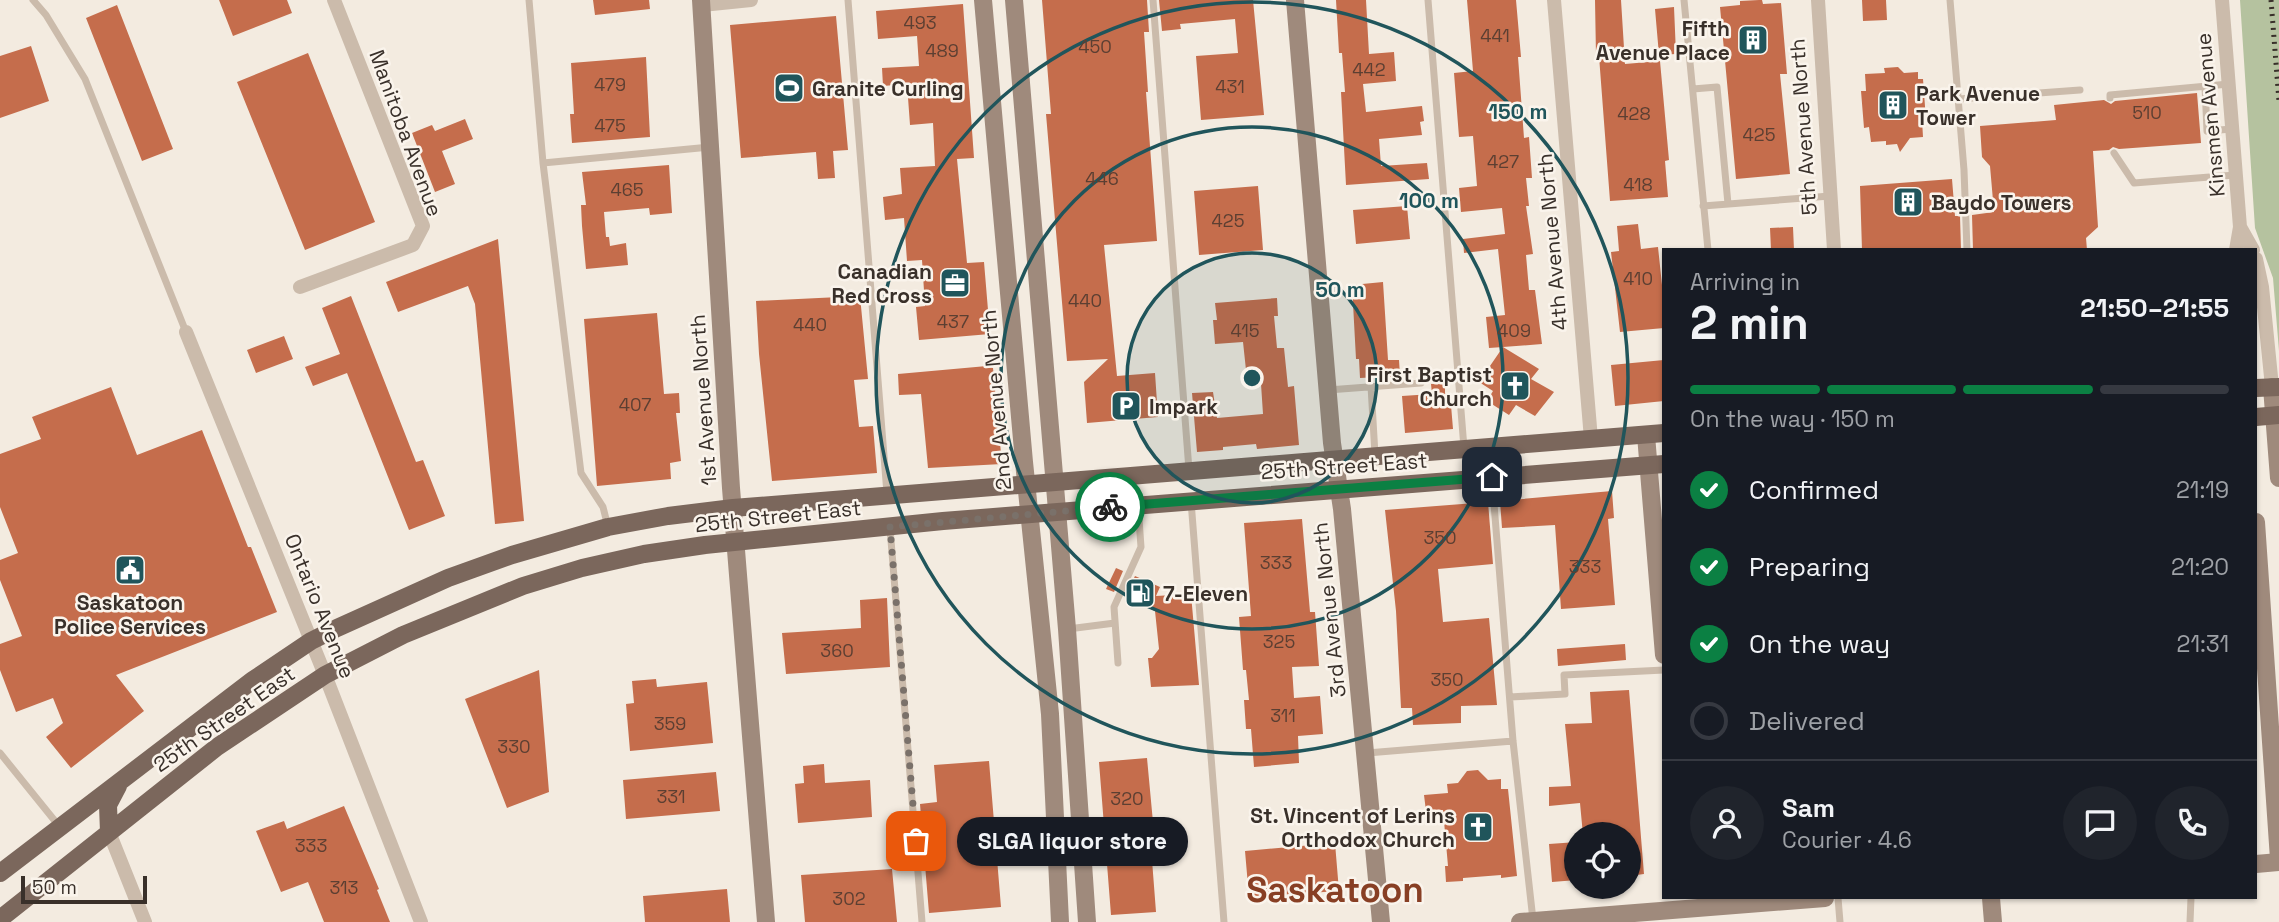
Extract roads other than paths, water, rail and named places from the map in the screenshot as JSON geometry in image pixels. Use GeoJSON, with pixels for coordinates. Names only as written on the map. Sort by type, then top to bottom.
{"type":"FeatureCollection","features":[{"type":"Feature","properties":{"kind":"main road"},"geometry":{"type":"LineString","coordinates":[[2257,417],[2277,415]]}},
{"type":"Feature","properties":{"kind":"main road","name":"25th Street East"},"geometry":{"type":"LineString","coordinates":[[0,873],[229,698],[311,641],[448,578],[512,555],[608,527],[668,516],[887,495],[1655,434]]}},
{"type":"Feature","properties":{"kind":"main road","name":"25th Street East"},"geometry":{"type":"LineString","coordinates":[[0,919],[217,747],[325,675],[402,635],[523,586],[582,568],[645,554],[890,527],[1339,488],[1657,465]]}},
{"type":"Feature","properties":{"kind":"main road"},"geometry":{"type":"LineString","coordinates":[[109,832],[108,805],[120,783]]}},
{"type":"Feature","properties":{"kind":"street","name":"Manitoba Avenue"},"geometry":{"type":"LineString","coordinates":[[300,287],[413,245],[423,226],[334,0]]}},
{"type":"Feature","properties":{"kind":"street"},"geometry":{"type":"LineString","coordinates":[[701,2],[751,0]]}},
{"type":"Feature","properties":{"kind":"street","name":"2nd Avenue North"},"geometry":{"type":"LineString","coordinates":[[984,0],[1026,484],[1051,714],[1060,922]]}},
{"type":"Feature","properties":{"kind":"street"},"geometry":{"type":"LineString","coordinates":[[1014,0],[1067,629],[1087,922]]}},
{"type":"Feature","properties":{"kind":"street","name":"3rd Avenue North"},"geometry":{"type":"LineString","coordinates":[[1295,0],[1327,390],[1366,753],[1381,922]]}},
{"type":"Feature","properties":{"kind":"street","name":"4th Avenue North"},"geometry":{"type":"LineString","coordinates":[[1555,0],[1591,439]]}},
{"type":"Feature","properties":{"kind":"street","name":"5th Avenue North"},"geometry":{"type":"LineString","coordinates":[[1818,0],[1834,248]]}},
{"type":"Feature","properties":{"kind":"street","name":"Kinsmen Avenue"},"geometry":{"type":"LineString","coordinates":[[2222,0],[2240,227],[2236,248]]}},
{"type":"Feature","properties":{"kind":"street","name":"1st Avenue North"},"geometry":{"type":"LineString","coordinates":[[701,2],[733,509],[766,922]]}},
{"type":"Feature","properties":{"kind":"street","name":"Kinsmen Avenue"},"geometry":{"type":"LineString","coordinates":[[2240,227],[2252,248]]}},
{"type":"Feature","properties":{"kind":"street"},"geometry":{"type":"LineString","coordinates":[[2257,264],[2262,287],[2269,387],[2277,415],[2279,478]]}},
{"type":"Feature","properties":{"kind":"street","name":"Ontario Avenue"},"geometry":{"type":"LineString","coordinates":[[186,332],[325,675],[421,922]]}},
{"type":"Feature","properties":{"kind":"street"},"geometry":{"type":"LineString","coordinates":[[1655,434],[1662,601]]}},
{"type":"Feature","properties":{"kind":"street"},"geometry":{"type":"LineString","coordinates":[[2257,537],[2279,861],[2257,864]]}},
{"type":"Feature","properties":{"kind":"street"},"geometry":{"type":"LineString","coordinates":[[109,832],[145,922]]}},
{"type":"Feature","properties":{"kind":"street"},"geometry":{"type":"LineString","coordinates":[[1527,922],[1812,899]]}},
{"type":"Feature","properties":{"kind":"street"},"geometry":{"type":"LineString","coordinates":[[1991,899],[1993,922]]}},
{"type":"Feature","properties":{"kind":"lane","name":"Ontario Avenue"},"geometry":{"type":"LineString","coordinates":[[33,0],[46,15],[85,79],[186,332]]}},
{"type":"Feature","properties":{"kind":"lane"},"geometry":{"type":"LineString","coordinates":[[529,0],[543,163],[581,473],[603,507],[608,527]]}},
{"type":"Feature","properties":{"kind":"lane"},"geometry":{"type":"LineString","coordinates":[[848,0],[887,495]]}},
{"type":"Feature","properties":{"kind":"lane"},"geometry":{"type":"LineString","coordinates":[[1153,0],[1189,471]]}},
{"type":"Feature","properties":{"kind":"lane"},"geometry":{"type":"LineString","coordinates":[[1428,0],[1464,448]]}},
{"type":"Feature","properties":{"kind":"lane"},"geometry":{"type":"LineString","coordinates":[[1684,0],[1708,248]]}},
{"type":"Feature","properties":{"kind":"lane"},"geometry":{"type":"LineString","coordinates":[[1950,0],[1959,99],[1967,248]]}},
{"type":"Feature","properties":{"kind":"lane"},"geometry":{"type":"LineString","coordinates":[[2110,98],[2110,94],[2229,84]]}},
{"type":"Feature","properties":{"kind":"lane"},"geometry":{"type":"LineString","coordinates":[[1693,89],[1717,86],[1728,204]]}},
{"type":"Feature","properties":{"kind":"lane"},"geometry":{"type":"LineString","coordinates":[[2205,86],[2207,131],[2233,129]]}},
{"type":"Feature","properties":{"kind":"lane"},"geometry":{"type":"LineString","coordinates":[[1959,99],[2080,90]]}},
{"type":"Feature","properties":{"kind":"lane"},"geometry":{"type":"LineString","coordinates":[[543,163],[710,146]]}},
{"type":"Feature","properties":{"kind":"lane"},"geometry":{"type":"LineString","coordinates":[[2114,153],[2134,183],[2236,175]]}},
{"type":"Feature","properties":{"kind":"lane"},"geometry":{"type":"LineString","coordinates":[[1703,206],[1830,196]]}},
{"type":"Feature","properties":{"kind":"lane"},"geometry":{"type":"LineString","coordinates":[[1327,390],[1421,383]]}},
{"type":"Feature","properties":{"kind":"lane"},"geometry":{"type":"LineString","coordinates":[[1371,386],[1375,455]]}},
{"type":"Feature","properties":{"kind":"lane"},"geometry":{"type":"LineString","coordinates":[[1492,477],[1527,922]]}},
{"type":"Feature","properties":{"kind":"lane"},"geometry":{"type":"LineString","coordinates":[[1191,501],[1224,922]]}},
{"type":"Feature","properties":{"kind":"lane"},"geometry":{"type":"LineString","coordinates":[[1118,663],[1114,607],[1141,547],[1138,505]]}},
{"type":"Feature","properties":{"kind":"lane"},"geometry":{"type":"LineString","coordinates":[[890,527],[922,922]]}},
{"type":"Feature","properties":{"kind":"lane"},"geometry":{"type":"LineString","coordinates":[[1067,629],[1115,624]]}},
{"type":"Feature","properties":{"kind":"lane"},"geometry":{"type":"LineString","coordinates":[[1510,697],[1565,694],[1564,675],[1662,670]]}},
{"type":"Feature","properties":{"kind":"lane"},"geometry":{"type":"LineString","coordinates":[[1366,753],[1513,741]]}},
{"type":"Feature","properties":{"kind":"lane"},"geometry":{"type":"LineString","coordinates":[[0,753],[60,828]]}},
{"type":"Feature","properties":{"kind":"lane"},"geometry":{"type":"LineString","coordinates":[[1839,899],[1840,922]]}},
{"type":"Feature","properties":{"kind":"lane"},"geometry":{"type":"LineString","coordinates":[[2190,922],[2191,899]]}},
{"type":"Feature","properties":{"kind":"railway"},"geometry":{"type":"LineString","coordinates":[[2271,0],[2279,101]]}},
{"type":"Feature","properties":{"kind":"place","name":"Fifth Avenue Place"},"geometry":{"type":"Point","coordinates":[1753,40]}},
{"type":"Feature","properties":{"kind":"place","name":"Granite Curling"},"geometry":{"type":"Point","coordinates":[789,88]}},
{"type":"Feature","properties":{"kind":"place","name":"Park Avenue Tower"},"geometry":{"type":"Point","coordinates":[1893,105]}},
{"type":"Feature","properties":{"kind":"place","name":"Baydo Towers"},"geometry":{"type":"Point","coordinates":[1908,202]}},
{"type":"Feature","properties":{"kind":"place","name":"Canadian Red Cross"},"geometry":{"type":"Point","coordinates":[955,283]}},
{"type":"Feature","properties":{"kind":"place","name":"First Baptist Church"},"geometry":{"type":"Point","coordinates":[1515,386]}},
{"type":"Feature","properties":{"kind":"place","name":"Impark"},"geometry":{"type":"Point","coordinates":[1126,406]}},
{"type":"Feature","properties":{"kind":"place","name":"Saskatoon Police Services"},"geometry":{"type":"Point","coordinates":[130,570]}},
{"type":"Feature","properties":{"kind":"place","name":"7-Eleven"},"geometry":{"type":"Point","coordinates":[1140,593]}},
{"type":"Feature","properties":{"kind":"place","name":"St. Vincent of Lerins Orthodox Church"},"geometry":{"type":"Point","coordinates":[1478,827]}},
{"type":"Feature","properties":{"kind":"place","name":"SLGA liquor store"},"geometry":{"type":"Point","coordinates":[916,841]}},
{"type":"Feature","properties":{"kind":"district","name":"Saskatoon"},"geometry":{"type":"Point","coordinates":[1335,890]}}]}
